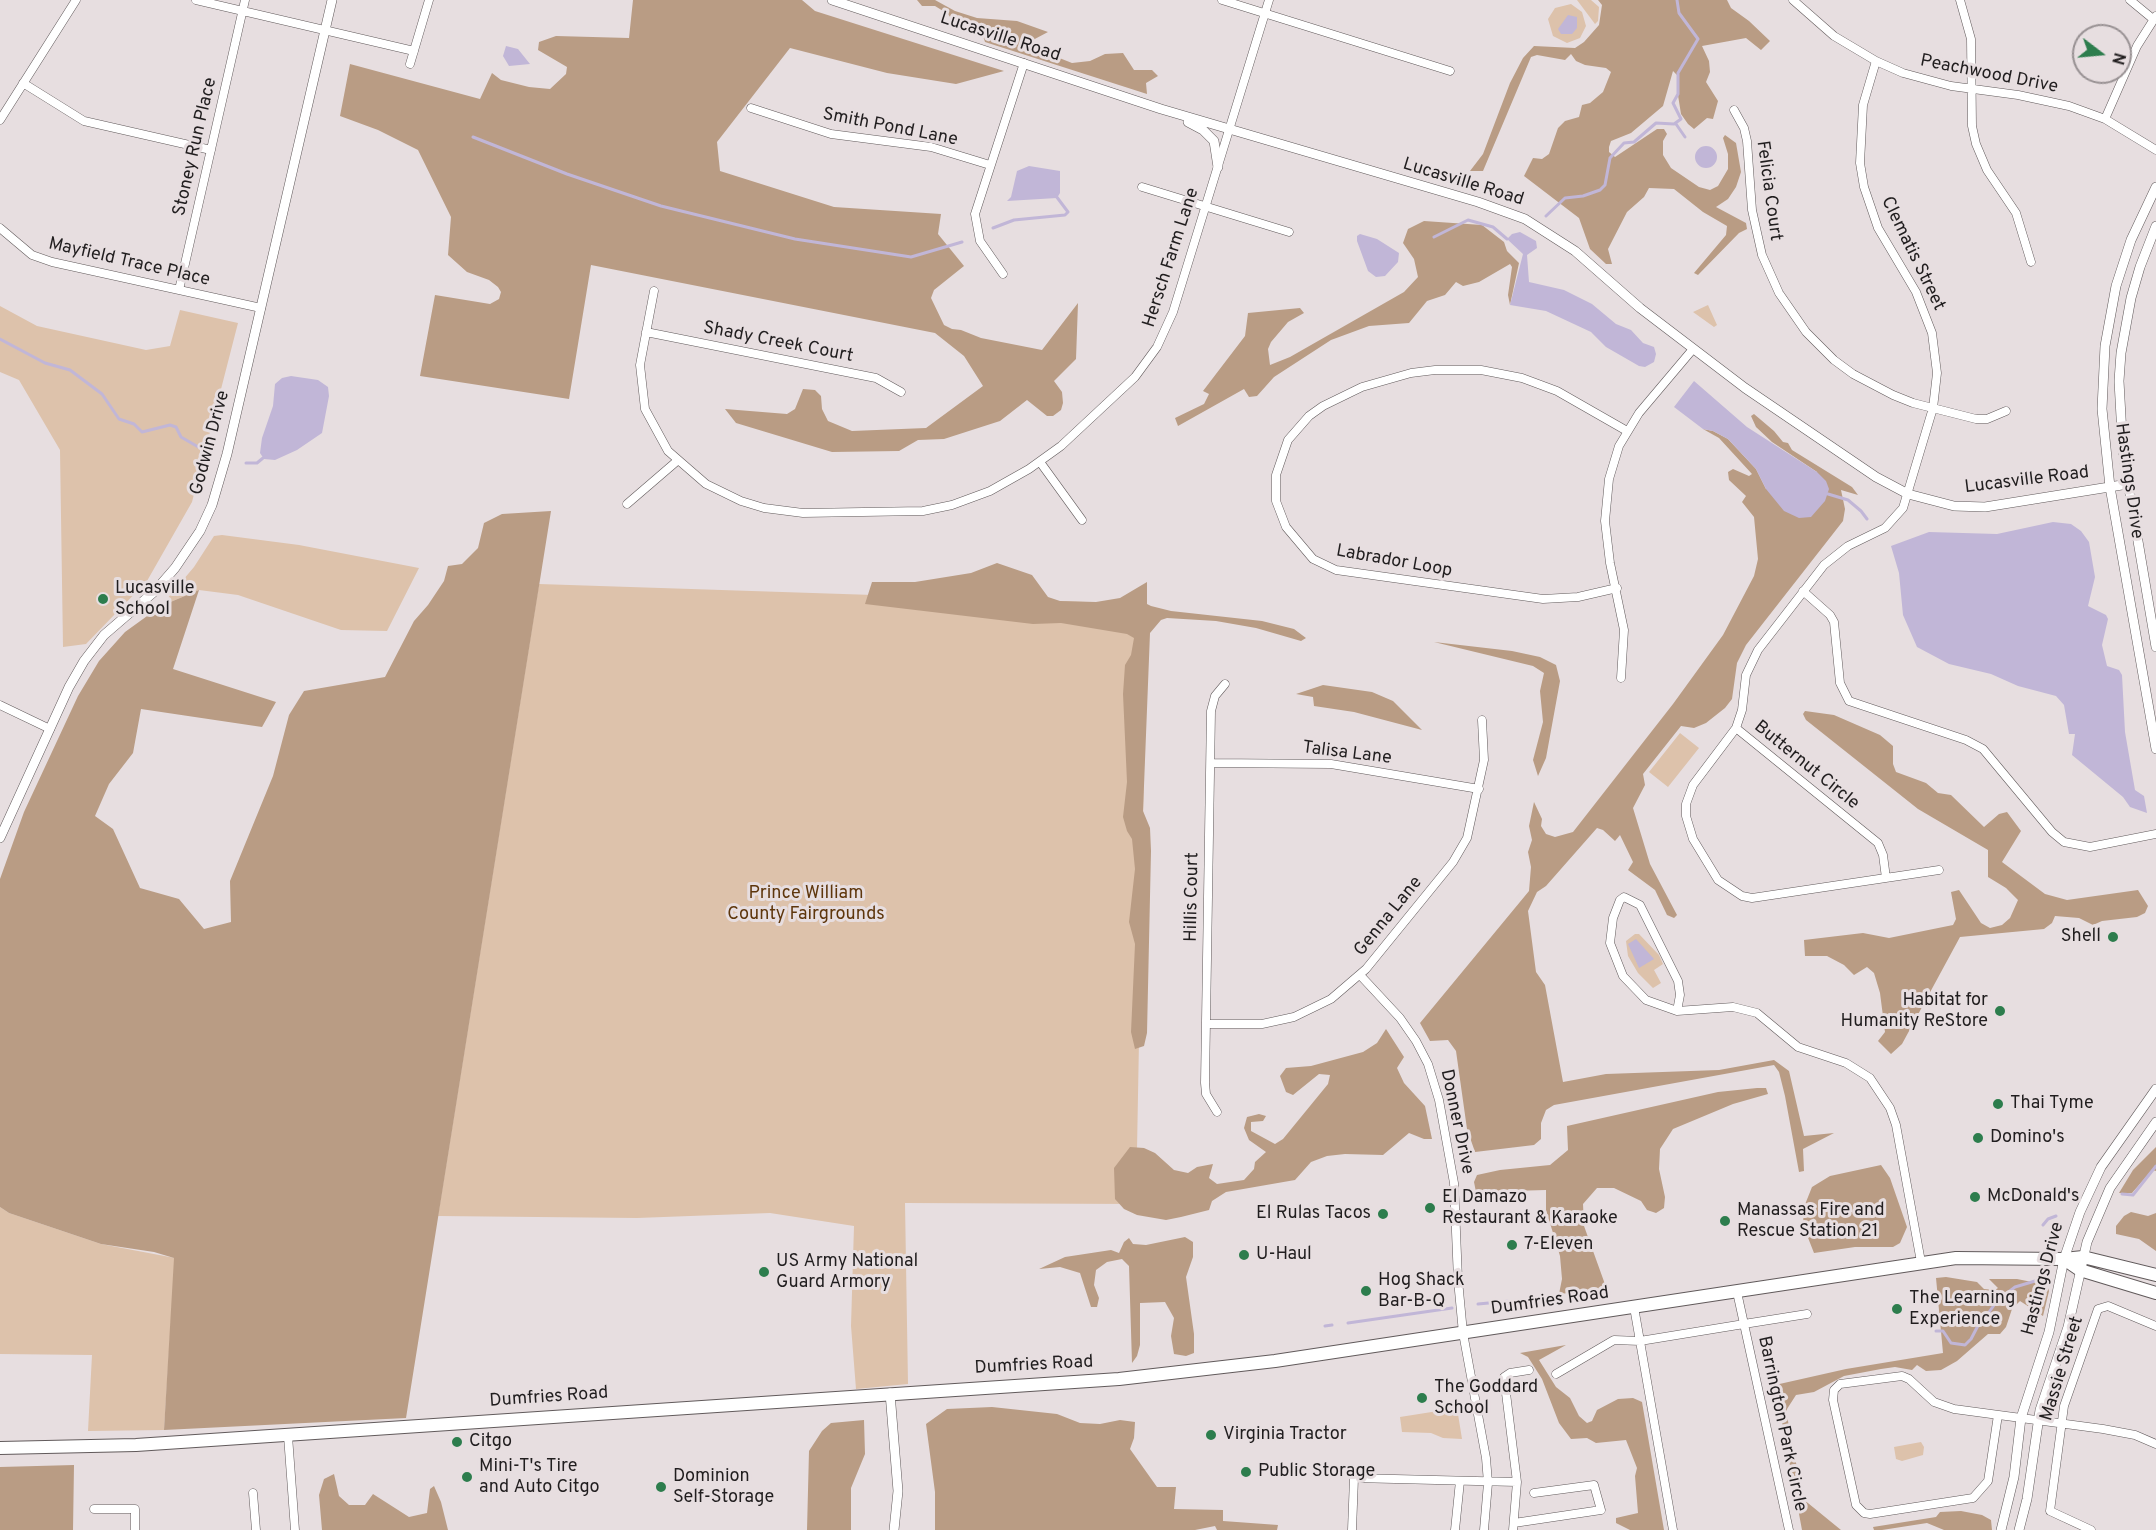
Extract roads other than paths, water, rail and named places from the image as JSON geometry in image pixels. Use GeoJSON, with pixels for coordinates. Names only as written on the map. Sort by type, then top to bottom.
{"type":"FeatureCollection","features":[{"type":"Feature","properties":{"kind":"main road","name":"Dumfries Road"},"geometry":{"type":"LineString","coordinates":[[0,1448],[136,1445],[288,1436],[1193,1371],[1464,1333],[1956,1258],[2064,1260],[2083,1257],[2156,1275]]}},
{"type":"Feature","properties":{"kind":"main road"},"geometry":{"type":"LineString","coordinates":[[2064,1260],[2080,1270],[2156,1293]]}},
{"type":"Feature","properties":{"kind":"street"},"geometry":{"type":"LineString","coordinates":[[0,120],[76,0]]}},
{"type":"Feature","properties":{"kind":"street"},"geometry":{"type":"LineString","coordinates":[[196,0],[414,51]]}},
{"type":"Feature","properties":{"kind":"street","name":"Stoney Run Place"},"geometry":{"type":"LineString","coordinates":[[179,290],[245,0]]}},
{"type":"Feature","properties":{"kind":"street","name":"Godwin Drive"},"geometry":{"type":"LineString","coordinates":[[0,838],[69,687],[90,652],[113,626],[155,591],[175,568],[208,515],[225,463],[332,0]]}},
{"type":"Feature","properties":{"kind":"street"},"geometry":{"type":"LineString","coordinates":[[410,64],[429,0]]}},
{"type":"Feature","properties":{"kind":"street"},"geometry":{"type":"LineString","coordinates":[[1222,0],[1450,71]]}},
{"type":"Feature","properties":{"kind":"street","name":"Hersch Farm Lane"},"geometry":{"type":"LineString","coordinates":[[654,291],[640,365],[645,409],[660,440],[677,461],[706,484],[741,501],[783,512],[898,513],[952,505],[990,491],[1040,462],[1102,410],[1148,361],[1169,321],[1269,0]]}},
{"type":"Feature","properties":{"kind":"street","name":"Peachwood Drive"},"geometry":{"type":"LineString","coordinates":[[1793,0],[1834,36],[1876,61],[1927,80],[2047,100],[2105,119],[2156,150]]}},
{"type":"Feature","properties":{"kind":"street"},"geometry":{"type":"LineString","coordinates":[[1960,0],[1971,39],[1972,126],[1979,154],[2016,213],[2031,262]]}},
{"type":"Feature","properties":{"kind":"street"},"geometry":{"type":"LineString","coordinates":[[2105,119],[2137,46],[2155,17],[2130,0]]}},
{"type":"Feature","properties":{"kind":"street","name":"Lucasville Road"},"geometry":{"type":"LineString","coordinates":[[834,1],[1161,109],[1478,202],[1525,219],[1575,251],[1693,349],[1832,448],[1876,477],[1908,494],[1954,506],[1985,507],[2128,484]]}},
{"type":"Feature","properties":{"kind":"street","name":"Clematis Street"},"geometry":{"type":"LineString","coordinates":[[1736,728],[1751,662],[1803,591],[1835,555],[1876,534],[1894,520],[1903,508],[1933,408],[1937,373],[1932,333],[1916,292],[1878,228],[1864,187],[1860,163],[1863,105],[1876,61]]}},
{"type":"Feature","properties":{"kind":"street"},"geometry":{"type":"LineString","coordinates":[[1003,274],[982,246],[975,224],[976,208],[1024,63]]}},
{"type":"Feature","properties":{"kind":"street"},"geometry":{"type":"LineString","coordinates":[[23,83],[84,121],[211,150]]}},
{"type":"Feature","properties":{"kind":"street","name":"Smith Pond Lane"},"geometry":{"type":"LineString","coordinates":[[751,108],[831,134],[931,147],[990,165]]}},
{"type":"Feature","properties":{"kind":"street"},"geometry":{"type":"LineString","coordinates":[[1161,109],[1209,135],[1217,148],[1218,167]]}},
{"type":"Feature","properties":{"kind":"street","name":"Felicia Court"},"geometry":{"type":"LineString","coordinates":[[1734,110],[1744,128],[1747,141],[1752,210],[1762,255],[1792,313],[1823,350],[1853,374],[1893,395],[1976,419],[1987,419],[2006,411]]}},
{"type":"Feature","properties":{"kind":"street"},"geometry":{"type":"LineString","coordinates":[[1143,187],[1289,232]]}},
{"type":"Feature","properties":{"kind":"street","name":"Hastings Drive"},"geometry":{"type":"LineString","coordinates":[[2156,187],[2122,265],[2105,346],[2102,409],[2110,487],[2156,749]]}},
{"type":"Feature","properties":{"kind":"street","name":"Hastings Drive"},"geometry":{"type":"LineString","coordinates":[[2156,226],[2139,267],[2121,353],[2119,416],[2128,484],[2156,647]]}},
{"type":"Feature","properties":{"kind":"street","name":"Mayfield Trace Place"},"geometry":{"type":"LineString","coordinates":[[0,228],[24,249],[42,259],[261,308]]}},
{"type":"Feature","properties":{"kind":"street","name":"Shady Creek Court"},"geometry":{"type":"LineString","coordinates":[[646,332],[876,378],[901,392]]}},
{"type":"Feature","properties":{"kind":"street"},"geometry":{"type":"LineString","coordinates":[[1621,678],[1624,638],[1617,588],[1607,542],[1606,500],[1613,464],[1627,431],[1639,413],[1693,349]]}},
{"type":"Feature","properties":{"kind":"street","name":"Labrador Loop"},"geometry":{"type":"LineString","coordinates":[[1617,588],[1578,597],[1543,599],[1336,570],[1308,555],[1286,527],[1276,501],[1276,475],[1288,440],[1309,417],[1323,406],[1370,384],[1435,370],[1481,370],[1522,378],[1557,391],[1627,431]]}},
{"type":"Feature","properties":{"kind":"street"},"geometry":{"type":"LineString","coordinates":[[627,504],[677,461]]}},
{"type":"Feature","properties":{"kind":"street"},"geometry":{"type":"LineString","coordinates":[[1040,462],[1082,520]]}},
{"type":"Feature","properties":{"kind":"street"},"geometry":{"type":"LineString","coordinates":[[1803,591],[1830,615],[1834,622],[1841,689],[1849,700],[1966,740],[1983,749],[2052,832],[2064,842],[2090,847],[2156,834]]}},
{"type":"Feature","properties":{"kind":"street","name":"Hillis Court"},"geometry":{"type":"LineString","coordinates":[[1217,1112],[1206,1094],[1205,1083],[1212,705],[1224,684]]}},
{"type":"Feature","properties":{"kind":"street"},"geometry":{"type":"LineString","coordinates":[[0,705],[50,729]]}},
{"type":"Feature","properties":{"kind":"street","name":"Genna Lane"},"geometry":{"type":"LineString","coordinates":[[1206,1024],[1262,1024],[1294,1017],[1331,999],[1360,975],[1460,852],[1472,823],[1484,760],[1482,720]]}},
{"type":"Feature","properties":{"kind":"street","name":"Butternut Circle"},"geometry":{"type":"LineString","coordinates":[[1886,878],[1883,855],[1878,843],[1736,728],[1701,772],[1686,804],[1688,828],[1718,880],[1732,892],[1752,898],[1886,878],[1939,870]]}},
{"type":"Feature","properties":{"kind":"street","name":"Talisa Lane"},"geometry":{"type":"LineString","coordinates":[[1211,763],[1331,764],[1479,789]]}},
{"type":"Feature","properties":{"kind":"street"},"geometry":{"type":"LineString","coordinates":[[1677,1011],[1680,995],[1678,981],[1640,905],[1624,897],[1617,906],[1610,944],[1616,963],[1638,995],[1654,1005],[1677,1011],[1733,1007],[1757,1013],[1798,1047],[1846,1063],[1870,1078],[1890,1108],[1896,1125],[1921,1262]]}},
{"type":"Feature","properties":{"kind":"street","name":"Donner Drive"},"geometry":{"type":"LineString","coordinates":[[1360,975],[1400,1018],[1416,1041],[1428,1064],[1436,1091],[1454,1183],[1458,1280],[1464,1333],[1485,1451],[1488,1483],[1484,1530]]}},
{"type":"Feature","properties":{"kind":"street","name":"Hastings Drive"},"geometry":{"type":"LineString","coordinates":[[2001,1530],[2014,1477],[2021,1418],[2049,1332],[2064,1260],[2080,1212],[2101,1167],[2156,1089]]}},
{"type":"Feature","properties":{"kind":"street","name":"Hastings Drive"},"geometry":{"type":"LineString","coordinates":[[2019,1530],[2027,1499],[2038,1420],[2068,1327],[2083,1257],[2095,1219],[2110,1188],[2156,1122]]}},
{"type":"Feature","properties":{"kind":"street","name":"Barrington Park Circle"},"geometry":{"type":"LineString","coordinates":[[1737,1292],[1789,1530]]}},
{"type":"Feature","properties":{"kind":"street","name":"Massie Street"},"geometry":{"type":"LineString","coordinates":[[2091,1530],[2052,1513],[2051,1500],[2060,1424],[2098,1309],[2108,1306],[2156,1326]]}},
{"type":"Feature","properties":{"kind":"street"},"geometry":{"type":"LineString","coordinates":[[1634,1307],[1672,1530]]}},
{"type":"Feature","properties":{"kind":"street"},"geometry":{"type":"LineString","coordinates":[[1744,1324],[1808,1314]]}},
{"type":"Feature","properties":{"kind":"street","name":"Barrington Park Circle"},"geometry":{"type":"LineString","coordinates":[[1556,1374],[1609,1342],[1640,1341],[1744,1324]]}},
{"type":"Feature","properties":{"kind":"street"},"geometry":{"type":"LineString","coordinates":[[1529,1370],[1510,1373],[1504,1377],[1517,1482],[1514,1526],[1601,1510],[1597,1488],[1594,1485],[1534,1493]]}},
{"type":"Feature","properties":{"kind":"street"},"geometry":{"type":"LineString","coordinates":[[1998,1415],[1988,1481],[1973,1498],[1870,1514],[1864,1513],[1856,1505],[1833,1400],[1836,1387],[1902,1376],[1910,1379],[1941,1406],[2135,1435],[2156,1444]]}},
{"type":"Feature","properties":{"kind":"street"},"geometry":{"type":"LineString","coordinates":[[890,1393],[898,1491],[894,1530]]}},
{"type":"Feature","properties":{"kind":"street"},"geometry":{"type":"LineString","coordinates":[[288,1436],[295,1530]]}},
{"type":"Feature","properties":{"kind":"street"},"geometry":{"type":"LineString","coordinates":[[1352,1530],[1354,1478],[1517,1482]]}},
{"type":"Feature","properties":{"kind":"street"},"geometry":{"type":"LineString","coordinates":[[1455,1530],[1460,1481]]}},
{"type":"Feature","properties":{"kind":"street"},"geometry":{"type":"LineString","coordinates":[[253,1493],[256,1530]]}},
{"type":"Feature","properties":{"kind":"street"},"geometry":{"type":"LineString","coordinates":[[94,1509],[135,1509],[135,1530]]}},
{"type":"Feature","properties":{"kind":"waterway"},"geometry":{"type":"LineString","coordinates":[[1546,216],[1565,198],[1583,196],[1600,190],[1605,185],[1610,158],[1624,143],[1634,142],[1656,123],[1674,124],[1681,119],[1673,103],[1678,94],[1678,73],[1698,39],[1679,13],[1677,0]]}},
{"type":"Feature","properties":{"kind":"waterway"},"geometry":{"type":"LineString","coordinates":[[1676,124],[1685,137]]}},
{"type":"Feature","properties":{"kind":"waterway"},"geometry":{"type":"LineString","coordinates":[[473,137],[567,174],[661,206],[795,239],[911,257],[962,242]]}},
{"type":"Feature","properties":{"kind":"waterway"},"geometry":{"type":"LineString","coordinates":[[993,228],[1014,220],[1065,215],[1068,212],[1056,196]]}},
{"type":"Feature","properties":{"kind":"waterway"},"geometry":{"type":"LineString","coordinates":[[1434,237],[1468,220],[1493,227],[1507,239]]}},
{"type":"Feature","properties":{"kind":"waterway"},"geometry":{"type":"LineString","coordinates":[[0,339],[45,363],[70,370],[102,394],[119,419],[134,424],[142,432],[170,425],[176,427],[181,437],[207,452]]}},
{"type":"Feature","properties":{"kind":"waterway"},"geometry":{"type":"LineString","coordinates":[[246,463],[257,463],[263,458]]}},
{"type":"Feature","properties":{"kind":"waterway"},"geometry":{"type":"LineString","coordinates":[[1828,494],[1848,500],[1867,519]]}},
{"type":"Feature","properties":{"kind":"waterway"},"geometry":{"type":"LineString","coordinates":[[2122,1194],[2133,1195],[2156,1166]]}},
{"type":"Feature","properties":{"kind":"waterway"},"geometry":{"type":"LineString","coordinates":[[2043,1225],[2048,1219],[2056,1216]]}},
{"type":"Feature","properties":{"kind":"waterway"},"geometry":{"type":"LineString","coordinates":[[1936,1331],[1943,1331],[1951,1343],[1965,1345],[1971,1339],[1982,1318],[1997,1301],[2015,1287],[2035,1281]]}},
{"type":"Feature","properties":{"kind":"waterway"},"geometry":{"type":"LineString","coordinates":[[1478,1304],[1542,1298]]}},
{"type":"Feature","properties":{"kind":"waterway"},"geometry":{"type":"LineString","coordinates":[[1348,1323],[1452,1308]]}},
{"type":"Feature","properties":{"kind":"waterway"},"geometry":{"type":"LineString","coordinates":[[1325,1326],[1332,1325]]}},
{"type":"Feature","properties":{"kind":"place","name":"Lucasville School"},"geometry":{"type":"Point","coordinates":[103,599]}},
{"type":"Feature","properties":{"kind":"place","name":"Shell"},"geometry":{"type":"Point","coordinates":[2113,937]}},
{"type":"Feature","properties":{"kind":"place","name":"Habitat for Humanity ReStore"},"geometry":{"type":"Point","coordinates":[2000,1011]}},
{"type":"Feature","properties":{"kind":"place","name":"Thai Tyme"},"geometry":{"type":"Point","coordinates":[1998,1104]}},
{"type":"Feature","properties":{"kind":"place","name":"Domino's"},"geometry":{"type":"Point","coordinates":[1978,1138]}},
{"type":"Feature","properties":{"kind":"place","name":"McDonald's"},"geometry":{"type":"Point","coordinates":[1975,1197]}},
{"type":"Feature","properties":{"kind":"place","name":"El Damazo Restaurant & Karaoke"},"geometry":{"type":"Point","coordinates":[1430,1208]}},
{"type":"Feature","properties":{"kind":"place","name":"El Rulas Tacos"},"geometry":{"type":"Point","coordinates":[1383,1214]}},
{"type":"Feature","properties":{"kind":"place","name":"Manassas Fire and Rescue Station 21"},"geometry":{"type":"Point","coordinates":[1725,1221]}},
{"type":"Feature","properties":{"kind":"place","name":"7-Eleven"},"geometry":{"type":"Point","coordinates":[1512,1245]}},
{"type":"Feature","properties":{"kind":"place","name":"U-Haul"},"geometry":{"type":"Point","coordinates":[1244,1255]}},
{"type":"Feature","properties":{"kind":"place","name":"US Army National Guard Armory"},"geometry":{"type":"Point","coordinates":[764,1272]}},
{"type":"Feature","properties":{"kind":"place","name":"Hog Shack Bar-B-Q"},"geometry":{"type":"Point","coordinates":[1366,1291]}},
{"type":"Feature","properties":{"kind":"place","name":"The Learning Experience"},"geometry":{"type":"Point","coordinates":[1897,1309]}},
{"type":"Feature","properties":{"kind":"place","name":"The Goddard School"},"geometry":{"type":"Point","coordinates":[1422,1398]}},
{"type":"Feature","properties":{"kind":"place","name":"Virginia Tractor"},"geometry":{"type":"Point","coordinates":[1211,1435]}},
{"type":"Feature","properties":{"kind":"place","name":"Citgo"},"geometry":{"type":"Point","coordinates":[457,1442]}},
{"type":"Feature","properties":{"kind":"place","name":"Public Storage"},"geometry":{"type":"Point","coordinates":[1246,1472]}},
{"type":"Feature","properties":{"kind":"place","name":"Mini-T's Tire and Auto Citgo"},"geometry":{"type":"Point","coordinates":[467,1477]}},
{"type":"Feature","properties":{"kind":"place","name":"Dominion Self-Storage"},"geometry":{"type":"Point","coordinates":[661,1487]}},
{"type":"Feature","properties":{"kind":"park label","name":"Prince William County Fairgrounds"},"geometry":{"type":"Point","coordinates":[806,904]}}]}
